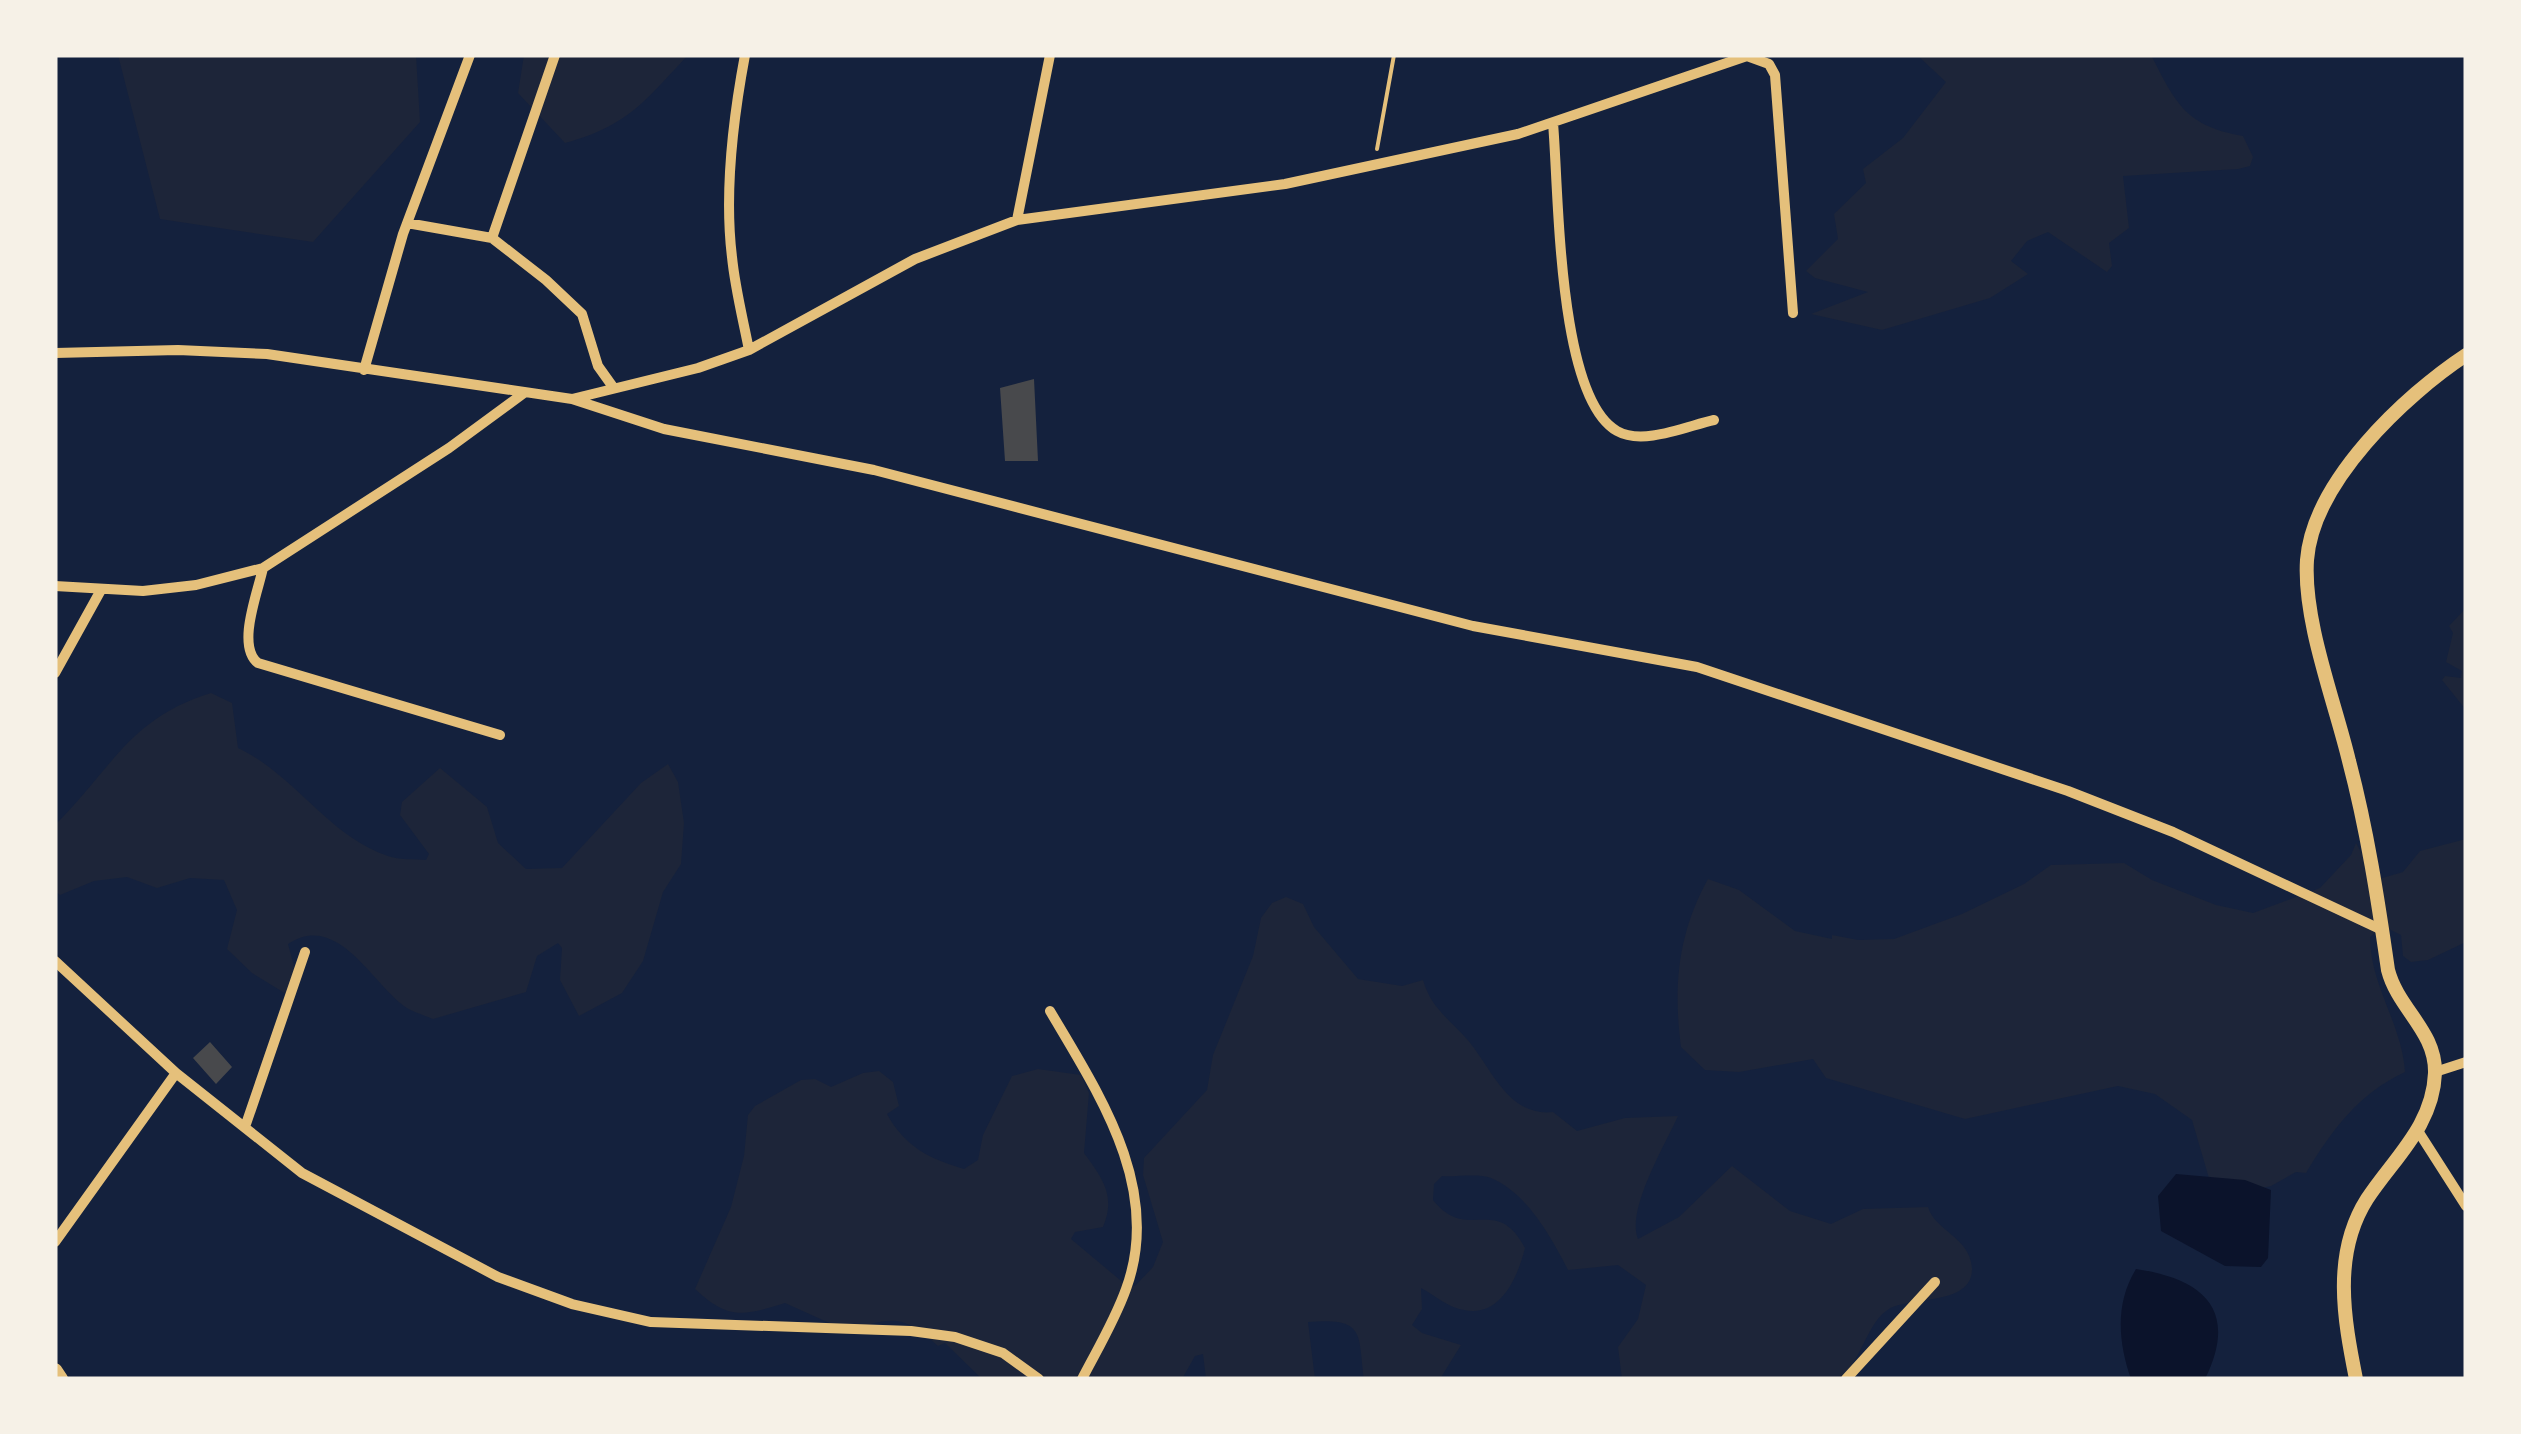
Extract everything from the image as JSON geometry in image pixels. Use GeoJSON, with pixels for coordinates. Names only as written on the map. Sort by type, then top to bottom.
{"type":"FeatureCollection","features":[{"type":"Feature","properties":{"kind":"street"},"geometry":{"type":"LineString","coordinates":[[364,370],[407,223],[470,55]]}},
{"type":"Feature","properties":{"kind":"street"},"geometry":{"type":"LineString","coordinates":[[492,238],[554,55]]}},
{"type":"Feature","properties":{"kind":"street"},"geometry":{"type":"LineString","coordinates":[[746,55],[734,140],[730,210],[732,257],[749,350]]}},
{"type":"Feature","properties":{"kind":"street"},"geometry":{"type":"LineString","coordinates":[[1017,220],[1050,55]]}},
{"type":"Feature","properties":{"kind":"street"},"geometry":{"type":"LineString","coordinates":[[572,399],[698,368],[749,350],[916,258],[1017,220],[1286,184],[1374,165],[1553,123],[1747,56],[1769,64],[1775,75],[1793,313]]}},
{"type":"Feature","properties":{"kind":"street"},"geometry":{"type":"LineString","coordinates":[[1553,123],[1572,351],[1586,393],[1617,431],[1637,437],[1714,420]]}},
{"type":"Feature","properties":{"kind":"street"},"geometry":{"type":"LineString","coordinates":[[407,223],[492,238],[582,314],[598,366],[614,387]]}},
{"type":"Feature","properties":{"kind":"street"},"geometry":{"type":"LineString","coordinates":[[55,353],[219,350],[572,399],[664,429],[874,470],[1473,626],[1698,667],[2068,791],[2173,832],[2382,930]]}},
{"type":"Feature","properties":{"kind":"street"},"geometry":{"type":"LineString","coordinates":[[2356,1379],[2344,1320],[2343,1276],[2349,1240],[2365,1202],[2418,1131],[2430,1106],[2435,1072],[2432,1046],[2392,985],[2356,788],[2311,609],[2307,560],[2317,522],[2340,479],[2380,427],[2440,372],[2466,356]]}},
{"type":"Feature","properties":{"kind":"street"},"geometry":{"type":"LineString","coordinates":[[55,586],[101,590],[196,586],[263,568],[461,440],[524,392]]}},
{"type":"Feature","properties":{"kind":"street"},"geometry":{"type":"LineString","coordinates":[[263,568],[248,642],[252,658],[500,735]]}},
{"type":"Feature","properties":{"kind":"street"},"geometry":{"type":"LineString","coordinates":[[55,673],[101,590]]}},
{"type":"Feature","properties":{"kind":"street"},"geometry":{"type":"LineString","coordinates":[[245,1128],[305,952]]}},
{"type":"Feature","properties":{"kind":"street"},"geometry":{"type":"LineString","coordinates":[[55,961],[176,1073],[302,1173],[447,1253],[572,1304],[682,1325],[911,1331],[955,1337],[1003,1354],[1040,1379]]}},
{"type":"Feature","properties":{"kind":"street"},"geometry":{"type":"LineString","coordinates":[[1050,1011],[1119,1134],[1132,1177],[1135,1256],[1126,1290],[1082,1379]]}},
{"type":"Feature","properties":{"kind":"street"},"geometry":{"type":"LineString","coordinates":[[2435,1072],[2466,1062]]}},
{"type":"Feature","properties":{"kind":"street"},"geometry":{"type":"LineString","coordinates":[[55,1242],[176,1073]]}},
{"type":"Feature","properties":{"kind":"street"},"geometry":{"type":"LineString","coordinates":[[2418,1131],[2466,1206]]}},
{"type":"Feature","properties":{"kind":"street"},"geometry":{"type":"LineString","coordinates":[[1846,1379],[1934,1282]]}},
{"type":"Feature","properties":{"kind":"street"},"geometry":{"type":"LineString","coordinates":[[55,1370],[61,1379]]}},
{"type":"Feature","properties":{"kind":"path"},"geometry":{"type":"LineString","coordinates":[[1374,165],[1394,55]]}},
{"type":"Feature","properties":{"kind":"shaded area"},"geometry":{"type":"Polygon","coordinates":[[[118,55],[416,55],[420,122],[313,242],[160,219],[118,55]]]}},
{"type":"Feature","properties":{"kind":"shaded area"},"geometry":{"type":"Polygon","coordinates":[[[524,55],[688,55],[634,110],[605,129],[565,143],[518,93],[524,55]]]}},
{"type":"Feature","properties":{"kind":"shaded area"},"geometry":{"type":"Polygon","coordinates":[[[1917,55],[2151,55],[2185,110],[2208,126],[2243,136],[2253,157],[2250,166],[2238,169],[2123,176],[2129,228],[2109,243],[2112,266],[2107,272],[2048,232],[2027,241],[2011,261],[2028,274],[1990,298],[1882,330],[1811,314],[1868,292],[1815,278],[1806,271],[1838,239],[1834,214],[1866,183],[1863,169],[1903,138],[1946,82],[1917,55]]]}},
{"type":"Feature","properties":{"kind":"shaded area"},"geometry":{"type":"Polygon","coordinates":[[[2466,608],[2466,710],[2442,680],[2445,676],[2461,678],[2462,671],[2446,662],[2453,633],[2449,626],[2466,608]]]}},
{"type":"Feature","properties":{"kind":"shaded area"},"geometry":{"type":"Polygon","coordinates":[[[211,693],[232,703],[238,748],[277,773],[347,834],[367,847],[397,858],[426,860],[429,854],[400,815],[402,802],[440,768],[487,807],[498,843],[526,869],[562,868],[641,783],[668,764],[678,782],[684,823],[681,864],[663,892],[643,961],[622,993],[579,1016],[560,980],[562,948],[558,943],[537,956],[526,992],[433,1019],[404,1006],[338,943],[306,936],[288,944],[297,977],[286,994],[252,973],[227,949],[237,910],[224,880],[190,878],[157,888],[127,877],[94,881],[60,895],[55,891],[55,825],[140,731],[160,716],[211,693]]]}},
{"type":"Feature","properties":{"kind":"shaded area"},"geometry":{"type":"Polygon","coordinates":[[[2466,839],[2466,942],[2428,960],[2411,962],[2403,956],[2401,935],[2383,926],[2370,937],[2375,972],[2398,1037],[2405,1072],[2360,1102],[2306,1173],[2296,1172],[2271,1186],[2219,1198],[2213,1192],[2192,1120],[2155,1094],[2118,1086],[1965,1119],[1826,1078],[1813,1059],[1739,1072],[1705,1070],[1681,1047],[1680,960],[1690,919],[1708,879],[1739,890],[1795,931],[1832,939],[1832,935],[1858,940],[1894,939],[1962,914],[2024,884],[2051,865],[2124,863],[2152,880],[2216,905],[2253,913],[2320,888],[2351,855],[2356,843],[2372,872],[2382,878],[2403,872],[2420,851],[2466,839]]]}},
{"type":"Feature","properties":{"kind":"shaded area"},"geometry":{"type":"Polygon","coordinates":[[[1286,897],[1303,904],[1314,927],[1358,979],[1402,986],[1423,980],[1438,1009],[1467,1039],[1506,1092],[1526,1108],[1553,1112],[1577,1131],[1625,1118],[1678,1116],[1642,1195],[1637,1212],[1638,1239],[1679,1217],[1732,1166],[1790,1211],[1831,1224],[1863,1209],[1928,1207],[1970,1257],[1970,1280],[1952,1294],[1899,1305],[1881,1315],[1840,1379],[1622,1379],[1618,1347],[1638,1319],[1646,1285],[1618,1265],[1568,1270],[1546,1230],[1516,1194],[1491,1178],[1473,1175],[1442,1176],[1434,1184],[1433,1200],[1458,1218],[1503,1223],[1525,1248],[1506,1292],[1488,1308],[1458,1309],[1421,1288],[1422,1309],[1412,1325],[1422,1333],[1461,1345],[1440,1379],[1364,1379],[1356,1332],[1340,1322],[1327,1321],[1308,1322],[1315,1379],[1206,1379],[1203,1354],[1195,1356],[1182,1379],[982,1379],[945,1343],[938,1346],[905,1323],[886,1321],[847,1331],[785,1303],[758,1311],[727,1310],[695,1289],[731,1207],[744,1156],[748,1115],[755,1106],[801,1080],[815,1079],[831,1087],[863,1073],[879,1071],[893,1082],[899,1106],[887,1114],[902,1135],[929,1156],[964,1169],[978,1160],[983,1135],[1012,1076],[1038,1069],[1081,1075],[1089,1093],[1084,1153],[1102,1180],[1108,1197],[1107,1216],[1103,1227],[1075,1232],[1071,1239],[1126,1285],[1135,1286],[1153,1267],[1163,1242],[1143,1175],[1144,1158],[1207,1090],[1213,1055],[1253,956],[1261,918],[1272,903],[1286,897]]]}},
{"type":"Feature","properties":{"kind":"shaded area"},"geometry":{"type":"Polygon","coordinates":[[[2176,1174],[2245,1180],[2271,1190],[2268,1258],[2261,1267],[2225,1266],[2161,1231],[2158,1196],[2176,1174]]]}},
{"type":"Feature","properties":{"kind":"shaded area"},"geometry":{"type":"Polygon","coordinates":[[[2136,1269],[2180,1281],[2209,1302],[2218,1334],[2205,1379],[2131,1379],[2121,1323],[2125,1295],[2136,1269]]]}},
{"type":"Feature","properties":{"kind":"building"},"geometry":{"type":"Polygon","coordinates":[[[1034,379],[1038,461],[1005,461],[1000,388],[1034,379]]]}},
{"type":"Feature","properties":{"kind":"building"},"geometry":{"type":"Polygon","coordinates":[[[210,1042],[232,1067],[216,1084],[193,1058],[210,1042]]]}}]}
